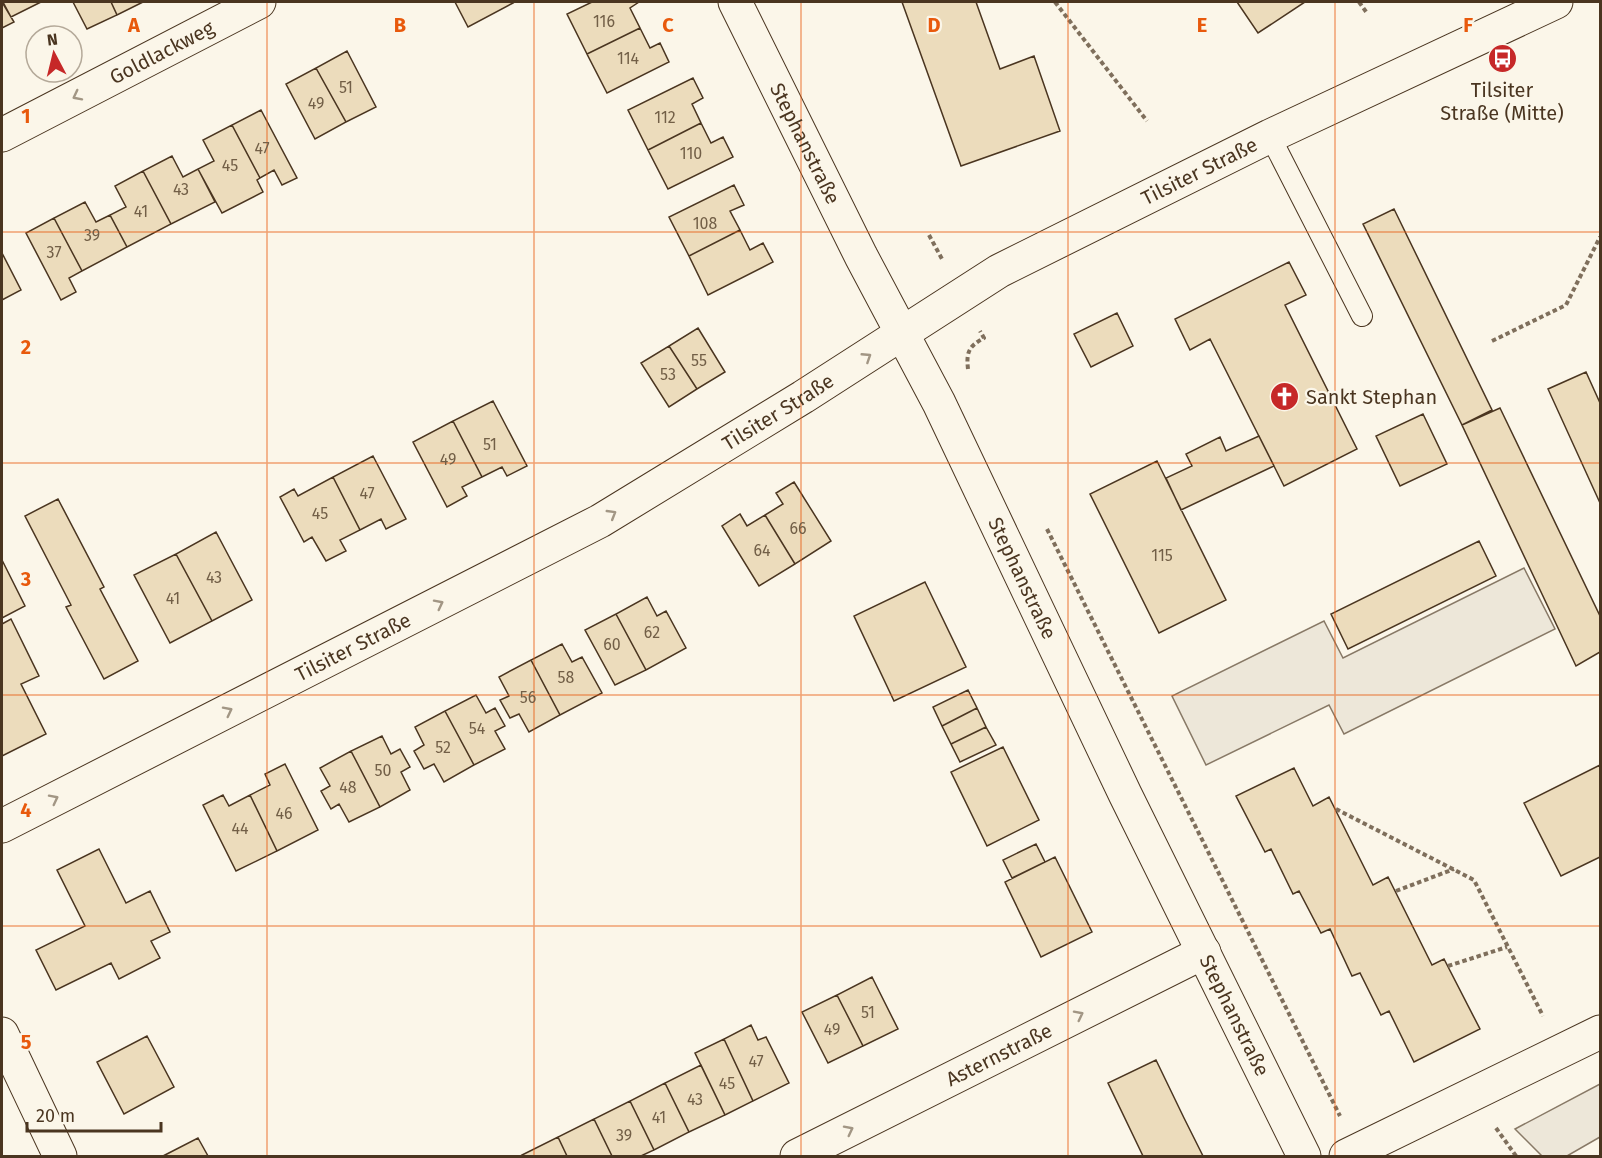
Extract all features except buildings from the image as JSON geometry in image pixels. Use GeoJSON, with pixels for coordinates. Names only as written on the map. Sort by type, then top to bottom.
{"type":"FeatureCollection","features":[{"type":"Feature","properties":{"kind":"street","name":"Goldlackweg"},"geometry":{"type":"LineString","coordinates":[[2,135],[259,2]]}},
{"type":"Feature","properties":{"kind":"street","name":"Stephanstraße"},"geometry":{"type":"LineString","coordinates":[[735,2],[861,256],[939,404],[1125,794],[1304,1156]]}},
{"type":"Feature","properties":{"kind":"street","name":"Tilsiter Straße"},"geometry":{"type":"LineString","coordinates":[[2,826],[600,521],[803,397],[999,271],[1270,136],[1556,2]]}},
{"type":"Feature","properties":{"kind":"street","name":"Asternstraße"},"geometry":{"type":"LineString","coordinates":[[796,1156],[1204,952]]}},
{"type":"Feature","properties":{"kind":"street"},"geometry":{"type":"LineString","coordinates":[[1352,1154],[1600,1032]]}},
{"type":"Feature","properties":{"kind":"street"},"geometry":{"type":"LineString","coordinates":[[2,1034],[60,1156]]}},
{"type":"Feature","properties":{"kind":"lane"},"geometry":{"type":"LineString","coordinates":[[1270,136],[1362,316]]}},
{"type":"Feature","properties":{"kind":"path"},"geometry":{"type":"LineString","coordinates":[[1055,2],[1147,122]]}},
{"type":"Feature","properties":{"kind":"path"},"geometry":{"type":"LineString","coordinates":[[1359,2],[1367,13]]}},
{"type":"Feature","properties":{"kind":"path"},"geometry":{"type":"LineString","coordinates":[[929,235],[942,258]]}},
{"type":"Feature","properties":{"kind":"path"},"geometry":{"type":"LineString","coordinates":[[1492,341],[1566,305],[1600,237]]}},
{"type":"Feature","properties":{"kind":"path"},"geometry":{"type":"LineString","coordinates":[[971,375],[968,367],[968,350],[973,343],[984,338]]}},
{"type":"Feature","properties":{"kind":"path"},"geometry":{"type":"LineString","coordinates":[[1043,522],[1352,1154]]}},
{"type":"Feature","properties":{"kind":"path"},"geometry":{"type":"LineString","coordinates":[[1336,809],[1474,880],[1561,1052]]}},
{"type":"Feature","properties":{"kind":"path"},"geometry":{"type":"LineString","coordinates":[[1396,891],[1455,869]]}},
{"type":"Feature","properties":{"kind":"path"},"geometry":{"type":"LineString","coordinates":[[1448,966],[1508,947]]}},
{"type":"Feature","properties":{"kind":"shaded area"},"geometry":{"type":"Polygon","coordinates":[[[1524,568],[1555,629],[1344,734],[1329,705],[1206,765],[1172,696],[1324,621],[1343,658],[1524,568]]]}},
{"type":"Feature","properties":{"kind":"shaded area"},"geometry":{"type":"Polygon","coordinates":[[[1600,1084],[1600,1137],[1567,1156],[1542,1156],[1515,1129],[1600,1084]]]}},
{"type":"Feature","properties":{"kind":"place","name":"Tilsiter Straße (Mitte)"},"geometry":{"type":"Point","coordinates":[1502,59]}},
{"type":"Feature","properties":{"kind":"place","name":"Sankt Stephan"},"geometry":{"type":"Point","coordinates":[1285,397]}}]}
